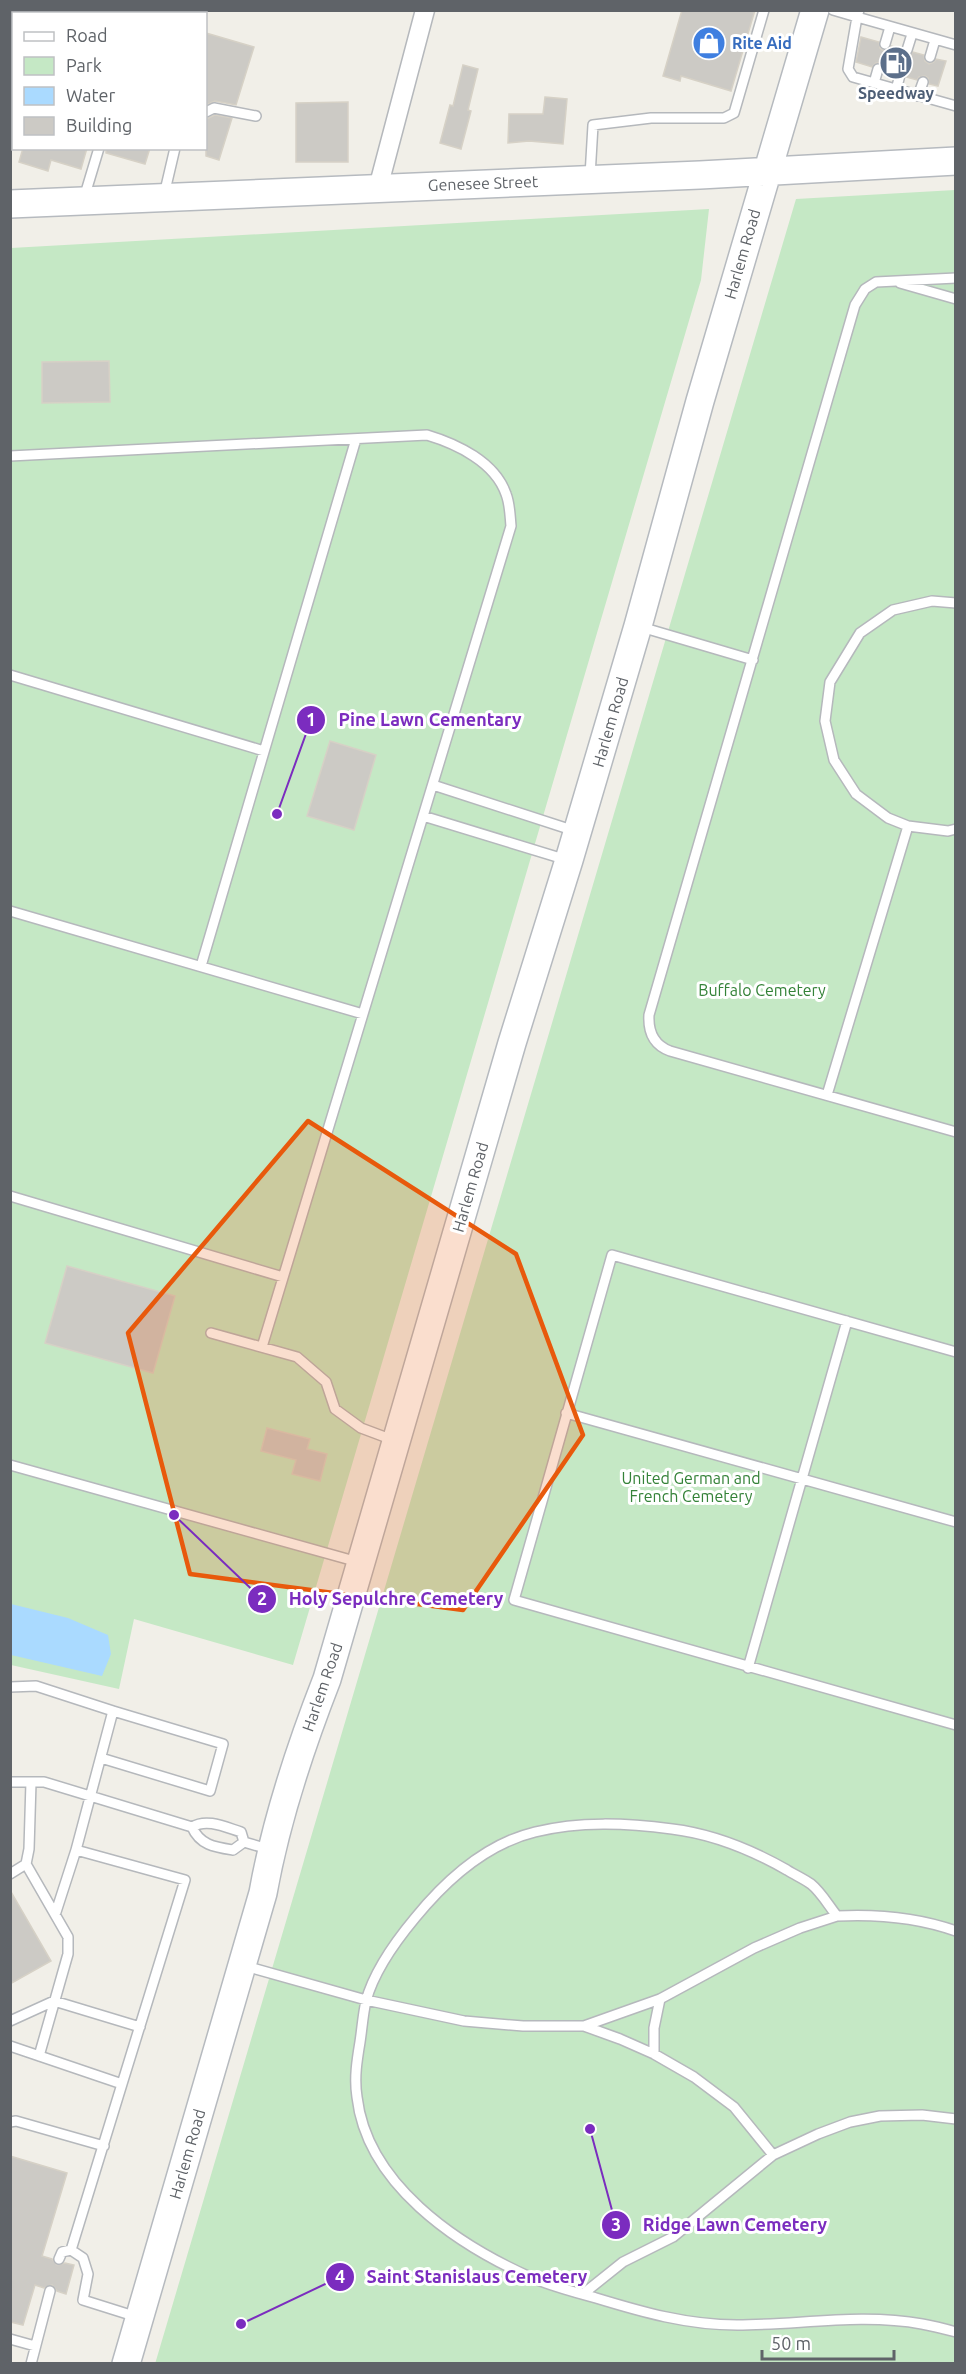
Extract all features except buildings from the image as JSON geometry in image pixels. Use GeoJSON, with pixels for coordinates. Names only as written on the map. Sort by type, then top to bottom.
{"type":"FeatureCollection","features":[{"type":"Feature","properties":{"kind":"main road","name":"Harlem Road"},"geometry":{"type":"LineString","coordinates":[[126,2364],[263,1893],[271,1850],[306,1733],[327,1679],[512,1043],[578,832],[700,401],[815,10]]}},
{"type":"Feature","properties":{"kind":"main road","name":"Genesee Street"},"geometry":{"type":"LineString","coordinates":[[10,204],[956,161]]}},
{"type":"Feature","properties":{"kind":"street"},"geometry":{"type":"LineString","coordinates":[[378,188],[425,10]]}},
{"type":"Feature","properties":{"kind":"lane"},"geometry":{"type":"LineString","coordinates":[[590,179],[592,125],[651,118],[724,118],[734,113],[764,10]]}},
{"type":"Feature","properties":{"kind":"lane"},"geometry":{"type":"LineString","coordinates":[[833,10],[858,14],[912,34],[956,45]]}},
{"type":"Feature","properties":{"kind":"lane"},"geometry":{"type":"LineString","coordinates":[[858,14],[848,69],[853,77],[956,106]]}},
{"type":"Feature","properties":{"kind":"lane"},"geometry":{"type":"LineString","coordinates":[[885,44],[890,27]]}},
{"type":"Feature","properties":{"kind":"lane"},"geometry":{"type":"LineString","coordinates":[[907,50],[912,34]]}},
{"type":"Feature","properties":{"kind":"lane"},"geometry":{"type":"LineString","coordinates":[[930,57],[935,40]]}},
{"type":"Feature","properties":{"kind":"lane"},"geometry":{"type":"LineString","coordinates":[[874,83],[878,69]]}},
{"type":"Feature","properties":{"kind":"lane"},"geometry":{"type":"LineString","coordinates":[[896,90],[900,75]]}},
{"type":"Feature","properties":{"kind":"lane"},"geometry":{"type":"LineString","coordinates":[[918,96],[923,82]]}},
{"type":"Feature","properties":{"kind":"lane"},"geometry":{"type":"LineString","coordinates":[[207,112],[214,108],[256,116]]}},
{"type":"Feature","properties":{"kind":"lane"},"geometry":{"type":"LineString","coordinates":[[83,201],[98,150]]}},
{"type":"Feature","properties":{"kind":"lane"},"geometry":{"type":"LineString","coordinates":[[164,197],[175,150]]}},
{"type":"Feature","properties":{"kind":"lane"},"geometry":{"type":"LineString","coordinates":[[956,278],[876,282],[865,289],[855,305],[652,1004],[648,1025],[657,1043],[670,1051],[956,1132]]}},
{"type":"Feature","properties":{"kind":"lane"},"geometry":{"type":"LineString","coordinates":[[891,281],[956,299]]}},
{"type":"Feature","properties":{"kind":"lane"},"geometry":{"type":"LineString","coordinates":[[10,456],[427,435],[449,442],[490,468],[506,494],[511,526],[262,1347]]}},
{"type":"Feature","properties":{"kind":"lane"},"geometry":{"type":"LineString","coordinates":[[201,966],[356,439]]}},
{"type":"Feature","properties":{"kind":"lane"},"geometry":{"type":"LineString","coordinates":[[956,603],[932,601],[893,610],[860,633],[830,682],[825,721],[834,760],[856,794],[888,818],[908,826],[948,831],[956,829]]}},
{"type":"Feature","properties":{"kind":"lane"},"geometry":{"type":"LineString","coordinates":[[638,626],[753,660]]}},
{"type":"Feature","properties":{"kind":"lane"},"geometry":{"type":"LineString","coordinates":[[10,675],[264,751]]}},
{"type":"Feature","properties":{"kind":"lane"},"geometry":{"type":"LineString","coordinates":[[433,785],[578,832]]}},
{"type":"Feature","properties":{"kind":"lane"},"geometry":{"type":"LineString","coordinates":[[423,816],[569,860]]}},
{"type":"Feature","properties":{"kind":"lane"},"geometry":{"type":"LineString","coordinates":[[826,1095],[908,826]]}},
{"type":"Feature","properties":{"kind":"lane"},"geometry":{"type":"LineString","coordinates":[[10,911],[363,1014]]}},
{"type":"Feature","properties":{"kind":"lane"},"geometry":{"type":"LineString","coordinates":[[10,1196],[283,1277]]}},
{"type":"Feature","properties":{"kind":"lane"},"geometry":{"type":"LineString","coordinates":[[956,1352],[612,1255],[514,1600],[956,1725]]}},
{"type":"Feature","properties":{"kind":"lane"},"geometry":{"type":"LineString","coordinates":[[748,1668],[847,1321]]}},
{"type":"Feature","properties":{"kind":"lane"},"geometry":{"type":"LineString","coordinates":[[211,1333],[297,1357],[326,1382],[335,1409],[361,1428],[396,1441]]}},
{"type":"Feature","properties":{"kind":"lane"},"geometry":{"type":"LineString","coordinates":[[566,1413],[956,1522]]}},
{"type":"Feature","properties":{"kind":"lane"},"geometry":{"type":"LineString","coordinates":[[10,1465],[360,1562]]}},
{"type":"Feature","properties":{"kind":"lane"},"geometry":{"type":"LineString","coordinates":[[10,1688],[36,1686],[224,1744],[210,1791],[101,1758]]}},
{"type":"Feature","properties":{"kind":"lane"},"geometry":{"type":"LineString","coordinates":[[56,1912],[76,1850],[113,1711]]}},
{"type":"Feature","properties":{"kind":"lane"},"geometry":{"type":"LineString","coordinates":[[10,1782],[44,1782],[192,1827],[200,1822],[226,1827],[241,1832],[244,1842]]}},
{"type":"Feature","properties":{"kind":"lane"},"geometry":{"type":"LineString","coordinates":[[10,1874],[26,1864],[30,1849],[31,1782]]}},
{"type":"Feature","properties":{"kind":"lane"},"geometry":{"type":"LineString","coordinates":[[837,1916],[812,1885],[772,1861],[724,1840],[684,1830],[643,1825],[590,1823],[534,1832],[487,1851],[448,1881],[407,1928],[380,1968],[366,2001],[356,2069],[357,2097],[364,2128],[382,2164],[410,2199],[444,2229],[482,2254],[533,2278],[679,2321],[734,2325],[891,2320],[924,2324],[956,2332]]}},
{"type":"Feature","properties":{"kind":"lane"},"geometry":{"type":"LineString","coordinates":[[192,1827],[197,1839],[207,1845],[233,1850],[244,1842]]}},
{"type":"Feature","properties":{"kind":"lane"},"geometry":{"type":"LineString","coordinates":[[244,1842],[271,1850]]}},
{"type":"Feature","properties":{"kind":"lane"},"geometry":{"type":"LineString","coordinates":[[71,2250],[185,1880],[76,1850]]}},
{"type":"Feature","properties":{"kind":"lane"},"geometry":{"type":"LineString","coordinates":[[26,1864],[68,1936],[68,1953],[39,2056]]}},
{"type":"Feature","properties":{"kind":"lane"},"geometry":{"type":"LineString","coordinates":[[584,2026],[660,1999],[754,1948],[800,1928],[837,1916],[870,1915],[956,1931]]}},
{"type":"Feature","properties":{"kind":"lane"},"geometry":{"type":"LineString","coordinates":[[242,1966],[366,2001],[464,2021],[584,2026],[654,2054],[694,2077],[734,2108],[773,2155]]}},
{"type":"Feature","properties":{"kind":"lane"},"geometry":{"type":"LineString","coordinates":[[654,2054],[654,2028],[660,1999]]}},
{"type":"Feature","properties":{"kind":"lane"},"geometry":{"type":"LineString","coordinates":[[10,2021],[54,2001],[140,2027]]}},
{"type":"Feature","properties":{"kind":"lane"},"geometry":{"type":"LineString","coordinates":[[10,2046],[122,2084]]}},
{"type":"Feature","properties":{"kind":"lane"},"geometry":{"type":"LineString","coordinates":[[583,2294],[623,2262],[673,2237],[773,2155],[850,2122],[880,2116],[922,2115],[956,2119]]}},
{"type":"Feature","properties":{"kind":"lane"},"geometry":{"type":"LineString","coordinates":[[10,2122],[16,2121],[104,2146]]}},
{"type":"Feature","properties":{"kind":"lane"},"geometry":{"type":"LineString","coordinates":[[59,2259],[62,2252],[71,2250],[83,2258],[88,2274],[83,2300],[139,2318]]}},
{"type":"Feature","properties":{"kind":"lane"},"geometry":{"type":"LineString","coordinates":[[31,2364],[50,2291]]}},
{"type":"Feature","properties":{"kind":"lane"},"geometry":{"type":"LineString","coordinates":[[10,2339],[36,2346]]}},
{"type":"Feature","properties":{"kind":"highlighted area"},"geometry":{"type":"Polygon","coordinates":[[[308,1121],[516,1254],[583,1435],[463,1610],[190,1574],[128,1333],[308,1121]]]}},
{"type":"Feature","properties":{"kind":"green space"},"geometry":{"type":"Polygon","coordinates":[[[955,190],[955,2363],[155,2364],[796,199],[955,190]]]}},
{"type":"Feature","properties":{"kind":"green space"},"geometry":{"type":"Polygon","coordinates":[[[709,209],[701,280],[293,1665],[134,1619],[119,1689],[11,1665],[11,248],[709,209]]]}},
{"type":"Feature","properties":{"kind":"water"},"geometry":{"type":"Polygon","coordinates":[[[11,1604],[68,1618],[108,1635],[111,1654],[102,1676],[11,1655],[11,1604]]]}},
{"type":"Feature","properties":{"kind":"place","name":"Rite Aid"},"geometry":{"type":"Point","coordinates":[709,43]}},
{"type":"Feature","properties":{"kind":"place","name":"Speedway"},"geometry":{"type":"Point","coordinates":[896,63]}},
{"type":"Feature","properties":{"kind":"place","name":"Pine Lawn Cementary"},"geometry":{"type":"Point","coordinates":[277,814]}},
{"type":"Feature","properties":{"kind":"place","name":"Holy Sepulchre Cemetery"},"geometry":{"type":"Point","coordinates":[174,1515]}},
{"type":"Feature","properties":{"kind":"place","name":"Ridge Lawn Cemetery"},"geometry":{"type":"Point","coordinates":[590,2129]}},
{"type":"Feature","properties":{"kind":"place","name":"Saint Stanislaus Cemetery"},"geometry":{"type":"Point","coordinates":[241,2324]}},
{"type":"Feature","properties":{"kind":"park label","name":"Buffalo Cemetery"},"geometry":{"type":"Point","coordinates":[762,990]}},
{"type":"Feature","properties":{"kind":"park label","name":"United German and French Cemetery"},"geometry":{"type":"Point","coordinates":[691,1487]}}]}
